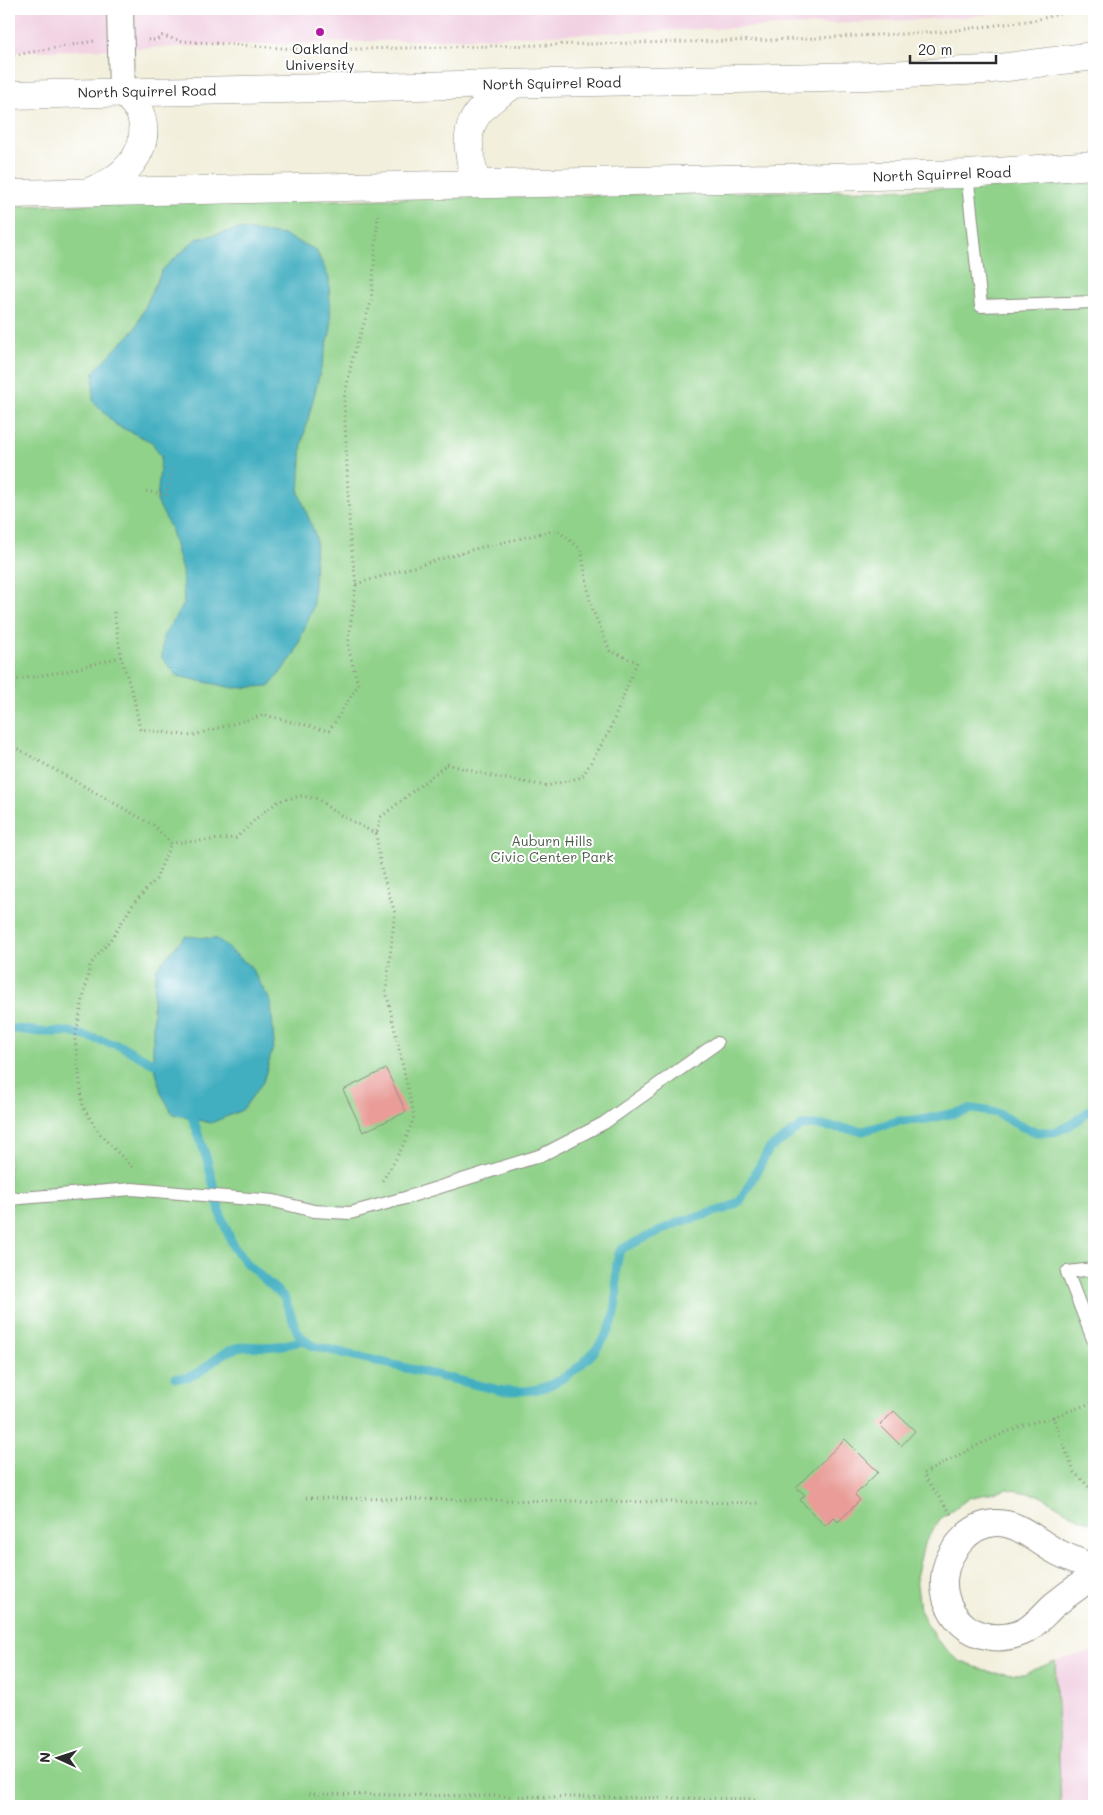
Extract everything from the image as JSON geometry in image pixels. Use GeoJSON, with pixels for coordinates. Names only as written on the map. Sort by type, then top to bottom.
{"type":"FeatureCollection","features":[{"type":"Feature","properties":{"kind":"main road","name":"North Squirrel Road"},"geometry":{"type":"LineString","coordinates":[[9,95],[929,74],[1035,65],[1094,56]]}},
{"type":"Feature","properties":{"kind":"main road"},"geometry":{"type":"LineString","coordinates":[[477,184],[468,155],[468,136],[473,119],[484,105],[515,84]]}},
{"type":"Feature","properties":{"kind":"main road"},"geometry":{"type":"LineString","coordinates":[[85,193],[108,185],[122,174],[133,163],[140,146],[143,132],[141,115],[122,91]]}},
{"type":"Feature","properties":{"kind":"main road","name":"North Squirrel Road"},"geometry":{"type":"LineString","coordinates":[[9,194],[966,174],[1094,165]]}},
{"type":"Feature","properties":{"kind":"street"},"geometry":{"type":"LineString","coordinates":[[120,9],[122,91]]}},
{"type":"Feature","properties":{"kind":"street"},"geometry":{"type":"LineString","coordinates":[[1094,1568],[1052,1550],[1023,1530],[997,1523],[981,1525],[951,1552],[944,1568],[943,1586],[948,1605],[958,1620],[974,1632],[1006,1637],[1025,1632],[1055,1604],[1094,1575]]}},
{"type":"Feature","properties":{"kind":"lane"},"geometry":{"type":"LineString","coordinates":[[966,174],[981,306],[1094,302]]}},
{"type":"Feature","properties":{"kind":"lane"},"geometry":{"type":"LineString","coordinates":[[9,1199],[132,1189],[274,1201],[314,1211],[350,1213],[542,1155],[604,1123],[717,1043]]}},
{"type":"Feature","properties":{"kind":"lane"},"geometry":{"type":"LineString","coordinates":[[1094,1269],[1067,1272],[1094,1342]]}},
{"type":"Feature","properties":{"kind":"path"},"geometry":{"type":"LineString","coordinates":[[157,40],[162,36],[183,41],[320,50],[773,40],[942,32],[1035,20],[1080,9]]}},
{"type":"Feature","properties":{"kind":"path"},"geometry":{"type":"LineString","coordinates":[[9,56],[38,52],[86,41]]}},
{"type":"Feature","properties":{"kind":"path"},"geometry":{"type":"LineString","coordinates":[[114,612],[121,657],[134,698],[140,729],[191,736],[264,715],[329,731],[358,685],[348,646],[356,584],[350,539],[344,399],[353,356],[371,302],[377,239],[378,186]]}},
{"type":"Feature","properties":{"kind":"path"},"geometry":{"type":"LineString","coordinates":[[146,491],[166,495],[172,469]]}},
{"type":"Feature","properties":{"kind":"path"},"geometry":{"type":"LineString","coordinates":[[356,584],[478,548],[557,530],[581,549],[591,606],[610,651],[637,662],[609,732],[582,777],[547,786],[495,777],[447,764],[381,817],[376,834],[382,868],[395,913],[386,991],[414,1116],[409,1133],[393,1166],[362,1210]]}},
{"type":"Feature","properties":{"kind":"path"},"geometry":{"type":"LineString","coordinates":[[9,681],[67,671],[121,657]]}},
{"type":"Feature","properties":{"kind":"path"},"geometry":{"type":"LineString","coordinates":[[9,706],[14,680]]}},
{"type":"Feature","properties":{"kind":"path"},"geometry":{"type":"LineString","coordinates":[[9,744],[153,825],[171,843],[236,838],[261,814],[279,801],[301,796],[318,799],[333,811],[376,834]]}},
{"type":"Feature","properties":{"kind":"path"},"geometry":{"type":"LineString","coordinates":[[132,1189],[132,1167],[100,1133],[83,1107],[76,1039],[77,1028],[90,965],[114,935],[133,904],[156,878],[171,843]]}},
{"type":"Feature","properties":{"kind":"path"},"geometry":{"type":"LineString","coordinates":[[968,1535],[941,1503],[923,1474],[1023,1425],[1053,1417],[1094,1402]]}},
{"type":"Feature","properties":{"kind":"path"},"geometry":{"type":"LineString","coordinates":[[1053,1417],[1074,1472],[1094,1492]]}},
{"type":"Feature","properties":{"kind":"path"},"geometry":{"type":"LineString","coordinates":[[306,1498],[760,1503]]}},
{"type":"Feature","properties":{"kind":"path"},"geometry":{"type":"LineString","coordinates":[[309,1794],[758,1799]]}},
{"type":"Feature","properties":{"kind":"shaded area","name":"Oakland University"},"geometry":{"type":"Polygon","coordinates":[[[9,9],[1027,9],[968,17],[813,25],[451,39],[9,52],[9,9]]]}},
{"type":"Feature","properties":{"kind":"shaded area"},"geometry":{"type":"Polygon","coordinates":[[[1094,1651],[1094,1806],[1061,1806],[1055,1661],[1094,1651]]]}},
{"type":"Feature","properties":{"kind":"green space","name":"Auburn Hills Civic Center Park"},"geometry":{"type":"Polygon","coordinates":[[[1094,183],[1094,1523],[1080,1519],[1039,1495],[1007,1489],[969,1498],[940,1519],[924,1544],[916,1577],[920,1610],[935,1638],[959,1661],[992,1673],[1024,1674],[1055,1661],[1061,1806],[9,1806],[9,206],[978,188],[1094,183]]]}},
{"type":"Feature","properties":{"kind":"water"},"geometry":{"type":"Polygon","coordinates":[[[239,229],[284,235],[316,250],[329,278],[331,329],[302,443],[299,493],[316,537],[313,607],[294,655],[270,686],[233,688],[177,676],[162,658],[163,636],[184,604],[182,571],[170,527],[157,501],[161,457],[152,442],[116,425],[93,401],[94,371],[135,329],[162,270],[196,239],[239,229]]]}},
{"type":"Feature","properties":{"kind":"water"},"geometry":{"type":"Polygon","coordinates":[[[185,936],[217,939],[250,966],[271,1002],[274,1044],[263,1082],[242,1110],[211,1123],[173,1114],[161,1093],[153,1058],[153,1001],[156,969],[185,936]]]}},
{"type":"Feature","properties":{"kind":"building"},"geometry":{"type":"Polygon","coordinates":[[[386,1069],[406,1112],[363,1132],[343,1090],[386,1069]]]}},
{"type":"Feature","properties":{"kind":"building"},"geometry":{"type":"Polygon","coordinates":[[[894,1411],[915,1431],[901,1446],[880,1425],[894,1411]]]}},
{"type":"Feature","properties":{"kind":"building"},"geometry":{"type":"Polygon","coordinates":[[[845,1439],[878,1472],[855,1495],[860,1500],[838,1522],[834,1517],[825,1526],[800,1500],[805,1495],[796,1487],[845,1439]]]}},
{"type":"Feature","properties":{"kind":"waterway"},"geometry":{"type":"LineString","coordinates":[[9,1028],[40,1032],[70,1032],[121,1046],[154,1064]]}},
{"type":"Feature","properties":{"kind":"waterway"},"geometry":{"type":"LineString","coordinates":[[190,1110],[208,1163],[221,1216],[234,1248],[246,1263],[284,1297],[297,1331],[304,1340],[313,1346],[503,1391],[518,1391],[542,1388],[565,1377],[586,1360],[603,1340],[616,1309],[616,1274],[621,1249],[677,1223],[728,1208],[740,1201],[769,1149],[802,1126],[814,1125],[863,1131],[898,1121],[921,1120],[974,1109],[997,1113],[1018,1125],[1036,1132],[1054,1132],[1069,1126],[1094,1107]]}},
{"type":"Feature","properties":{"kind":"waterway"},"geometry":{"type":"LineString","coordinates":[[175,1378],[185,1378],[193,1375],[228,1351],[237,1348],[277,1346],[304,1340]]}},
{"type":"Feature","properties":{"kind":"place","name":"Oakland University"},"geometry":{"type":"Point","coordinates":[320,32]}}]}
